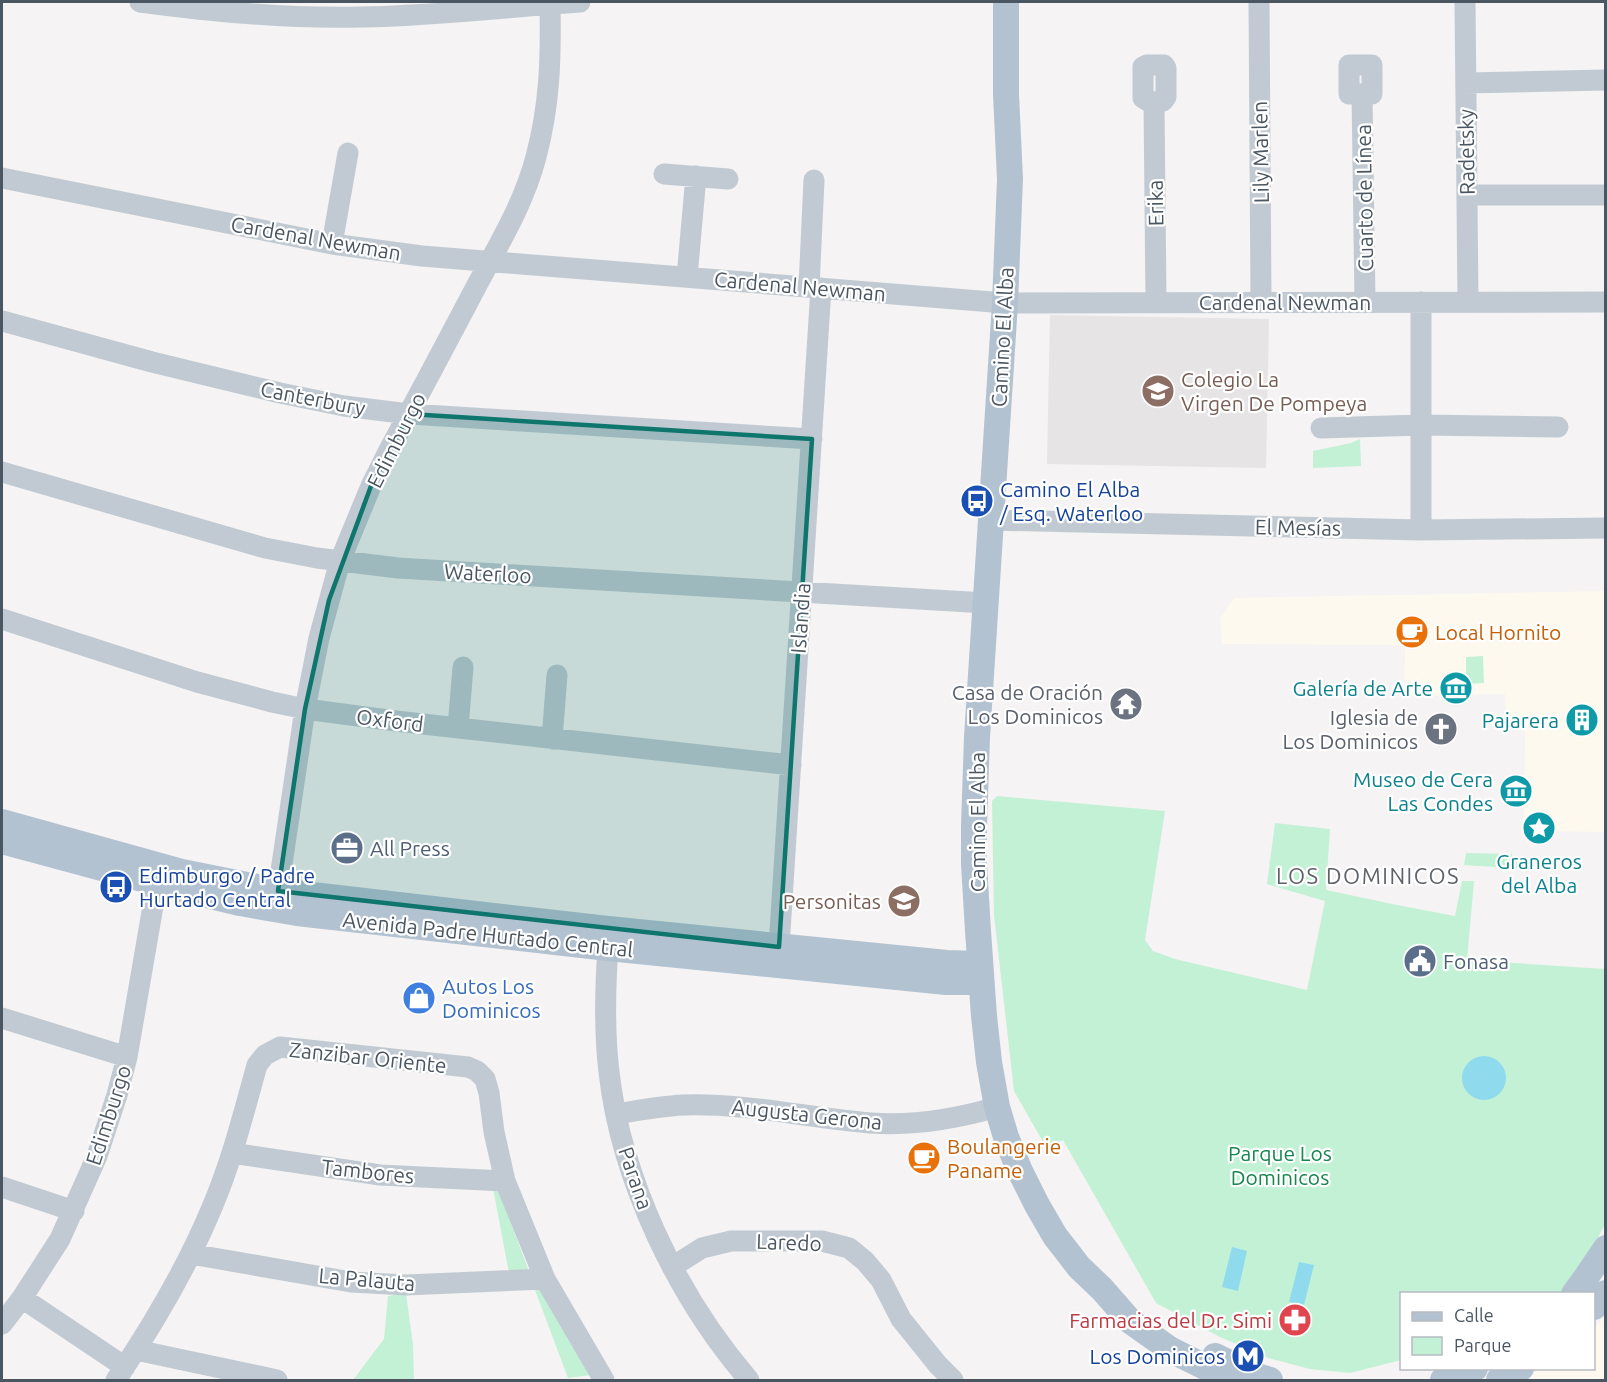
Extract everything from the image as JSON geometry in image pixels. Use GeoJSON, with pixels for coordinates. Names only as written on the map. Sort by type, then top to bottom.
{"type":"FeatureCollection","features":[{"type":"Feature","properties":{"kind":"main road","name":"Camino El Alba"},"geometry":{"type":"LineString","coordinates":[[1005,2],[1010,179],[1005,303],[977,737],[974,826],[974,864],[989,1062],[997,1107],[1019,1169],[1055,1236],[1079,1267],[1102,1289],[1139,1305],[1176,1333],[1246,1377]]}},
{"type":"Feature","properties":{"kind":"main road","name":"Camino El Alba"},"geometry":{"type":"LineString","coordinates":[[1010,179],[1022,95],[1022,2]]}},
{"type":"Feature","properties":{"kind":"main road","name":"Avenida Padre Hurtado Central"},"geometry":{"type":"LineString","coordinates":[[2,822],[182,872],[278,891],[779,947],[947,963],[981,973]]}},
{"type":"Feature","properties":{"kind":"main road","name":"Avenida Padre Hurtado Central"},"geometry":{"type":"LineString","coordinates":[[2,841],[157,883],[240,903],[297,913],[608,948],[946,982],[981,973]]}},
{"type":"Feature","properties":{"kind":"main road"},"geometry":{"type":"LineString","coordinates":[[1575,1292],[1605,1248]]}},
{"type":"Feature","properties":{"kind":"main road"},"geometry":{"type":"LineString","coordinates":[[1595,1305],[1605,1293]]}},
{"type":"Feature","properties":{"kind":"main road"},"geometry":{"type":"LineString","coordinates":[[1443,1380],[1469,1370]]}},
{"type":"Feature","properties":{"kind":"main road"},"geometry":{"type":"LineString","coordinates":[[1499,1380],[1517,1370]]}},
{"type":"Feature","properties":{"kind":"street"},"geometry":{"type":"LineString","coordinates":[[140,2],[228,12],[326,18],[403,16],[580,2]]}},
{"type":"Feature","properties":{"kind":"street","name":"Lily Marlen"},"geometry":{"type":"LineString","coordinates":[[1258,2],[1261,302]]}},
{"type":"Feature","properties":{"kind":"street","name":"Radetsky"},"geometry":{"type":"LineString","coordinates":[[1465,2],[1468,302]]}},
{"type":"Feature","properties":{"kind":"street","name":"Edimburgo"},"geometry":{"type":"LineString","coordinates":[[278,891],[305,709],[319,638],[340,561],[371,486],[519,205],[541,136],[550,80],[550,4]]}},
{"type":"Feature","properties":{"kind":"street"},"geometry":{"type":"LineString","coordinates":[[1466,83],[1605,80]]}},
{"type":"Feature","properties":{"kind":"street","name":"Cuarto de Línea"},"geometry":{"type":"LineString","coordinates":[[1362,94],[1365,302]]}},
{"type":"Feature","properties":{"kind":"street","name":"Erika"},"geometry":{"type":"LineString","coordinates":[[1154,103],[1156,302]]}},
{"type":"Feature","properties":{"kind":"street"},"geometry":{"type":"LineString","coordinates":[[332,243],[348,153]]}},
{"type":"Feature","properties":{"kind":"street"},"geometry":{"type":"LineString","coordinates":[[664,174],[728,179]]}},
{"type":"Feature","properties":{"kind":"street"},"geometry":{"type":"LineString","coordinates":[[687,277],[696,176]]}},
{"type":"Feature","properties":{"kind":"street","name":"Cardenal Newman"},"geometry":{"type":"LineString","coordinates":[[2,178],[332,243],[422,256],[1005,303],[1605,302]]}},
{"type":"Feature","properties":{"kind":"street","name":"Islandia"},"geometry":{"type":"LineString","coordinates":[[779,947],[812,439],[815,288],[814,180]]}},
{"type":"Feature","properties":{"kind":"street"},"geometry":{"type":"LineString","coordinates":[[1467,195],[1605,195]]}},
{"type":"Feature","properties":{"kind":"street"},"geometry":{"type":"LineString","coordinates":[[1421,302],[1421,530]]}},
{"type":"Feature","properties":{"kind":"street","name":"Canterbury"},"geometry":{"type":"LineString","coordinates":[[2,321],[152,362],[280,393],[344,405],[409,414],[812,439]]}},
{"type":"Feature","properties":{"kind":"street"},"geometry":{"type":"LineString","coordinates":[[1321,428],[1421,425],[1558,427]]}},
{"type":"Feature","properties":{"kind":"street","name":"Waterloo"},"geometry":{"type":"LineString","coordinates":[[2,472],[236,540],[295,554],[340,561],[398,568],[986,603]]}},
{"type":"Feature","properties":{"kind":"street","name":"El Mesías"},"geometry":{"type":"LineString","coordinates":[[991,520],[1421,530],[1605,528]]}},
{"type":"Feature","properties":{"kind":"street","name":"Oxford"},"geometry":{"type":"LineString","coordinates":[[2,619],[197,682],[305,709],[791,765]]}},
{"type":"Feature","properties":{"kind":"street"},"geometry":{"type":"LineString","coordinates":[[458,728],[463,667]]}},
{"type":"Feature","properties":{"kind":"street"},"geometry":{"type":"LineString","coordinates":[[552,739],[557,675]]}},
{"type":"Feature","properties":{"kind":"street","name":"Edimburgo"},"geometry":{"type":"LineString","coordinates":[[2,1324],[22,1298],[60,1239],[97,1156],[127,1057],[157,883]]}},
{"type":"Feature","properties":{"kind":"street","name":"Parana"},"geometry":{"type":"LineString","coordinates":[[608,948],[606,1038],[609,1074],[624,1146],[645,1208],[672,1267],[703,1320],[749,1380]]}},
{"type":"Feature","properties":{"kind":"street"},"geometry":{"type":"LineString","coordinates":[[2,1018],[127,1057]]}},
{"type":"Feature","properties":{"kind":"street","name":"Zanzibar Oriente"},"geometry":{"type":"LineString","coordinates":[[126,1366],[191,1254],[214,1203],[232,1153],[257,1065],[265,1055],[280,1047],[468,1067],[477,1071],[484,1079],[489,1093],[494,1132],[505,1181],[545,1279],[604,1380]]}},
{"type":"Feature","properties":{"kind":"street","name":"Augusta Gerona"},"geometry":{"type":"LineString","coordinates":[[616,1114],[661,1106],[732,1106],[872,1123],[900,1123],[951,1118],[997,1107]]}},
{"type":"Feature","properties":{"kind":"street","name":"Tambores"},"geometry":{"type":"LineString","coordinates":[[232,1153],[380,1175],[505,1181]]}},
{"type":"Feature","properties":{"kind":"street"},"geometry":{"type":"LineString","coordinates":[[2,1187],[74,1211]]}},
{"type":"Feature","properties":{"kind":"street","name":"Laredo"},"geometry":{"type":"LineString","coordinates":[[672,1267],[702,1248],[731,1241],[822,1241],[849,1248],[865,1261],[881,1280],[901,1319],[953,1380]]}},
{"type":"Feature","properties":{"kind":"street","name":"La Palauta"},"geometry":{"type":"LineString","coordinates":[[191,1254],[351,1282],[406,1285],[545,1279]]}},
{"type":"Feature","properties":{"kind":"street"},"geometry":{"type":"LineString","coordinates":[[22,1298],[126,1366],[277,1380]]}},
{"type":"Feature","properties":{"kind":"highlighted area"},"geometry":{"type":"Polygon","coordinates":[[[409,414],[812,439],[779,947],[278,891],[305,709],[329,600],[371,486],[409,414]]]}},
{"type":"Feature","properties":{"kind":"shaded area","name":"Colegio La Virgen De Pompeya"},"geometry":{"type":"Polygon","coordinates":[[[1050,315],[1269,319],[1266,468],[1047,464],[1050,315]]]}},
{"type":"Feature","properties":{"kind":"shaded area"},"geometry":{"type":"Polygon","coordinates":[[[1605,591],[1605,832],[1534,831],[1524,818],[1525,721],[1506,721],[1505,694],[1404,696],[1405,645],[1222,644],[1220,619],[1234,598],[1605,591]]]}},
{"type":"Feature","properties":{"kind":"shaded area"},"geometry":{"type":"Polygon","coordinates":[[[1605,1316],[1605,1380],[1520,1380],[1538,1370],[1595,1370],[1595,1328],[1605,1316]]]}},
{"type":"Feature","properties":{"kind":"green space"},"geometry":{"type":"Polygon","coordinates":[[[1360,439],[1361,466],[1313,468],[1313,451],[1360,439]]]}},
{"type":"Feature","properties":{"kind":"green space"},"geometry":{"type":"Polygon","coordinates":[[[1483,656],[1484,683],[1466,684],[1466,657],[1483,656]]]}},
{"type":"Feature","properties":{"kind":"green space","name":"Parque Los Dominicos"},"geometry":{"type":"Polygon","coordinates":[[[997,796],[1165,811],[1145,940],[1153,951],[1175,959],[1307,990],[1325,901],[1267,884],[1275,823],[1330,829],[1326,890],[1455,916],[1462,881],[1474,881],[1467,960],[1605,969],[1605,1224],[1585,1263],[1562,1292],[1400,1292],[1400,1360],[1350,1373],[1310,1369],[1268,1358],[1220,1337],[1156,1303],[1063,1140],[1046,1147],[1014,1091],[994,915],[992,801],[997,796]]]}},
{"type":"Feature","properties":{"kind":"green space"},"geometry":{"type":"Polygon","coordinates":[[[1466,853],[1512,854],[1512,861],[1528,861],[1528,869],[1464,865],[1466,853]]]}},
{"type":"Feature","properties":{"kind":"green space"},"geometry":{"type":"Polygon","coordinates":[[[493,1188],[498,1189],[530,1274],[509,1273],[493,1188]]]}},
{"type":"Feature","properties":{"kind":"green space"},"geometry":{"type":"Polygon","coordinates":[[[539,1288],[591,1375],[568,1378],[535,1290],[539,1288]]]}},
{"type":"Feature","properties":{"kind":"green space"},"geometry":{"type":"Polygon","coordinates":[[[406,1293],[413,1345],[414,1380],[353,1380],[384,1339],[388,1296],[406,1293]]]}},
{"type":"Feature","properties":{"kind":"water"},"geometry":{"type":"Polygon","coordinates":[[[1484,1056],[1500,1062],[1506,1078],[1500,1094],[1484,1100],[1468,1094],[1462,1078],[1468,1062],[1484,1056]]]}},
{"type":"Feature","properties":{"kind":"water"},"geometry":{"type":"Polygon","coordinates":[[[1232,1247],[1247,1251],[1238,1291],[1222,1287],[1232,1247]]]}},
{"type":"Feature","properties":{"kind":"water"},"geometry":{"type":"Polygon","coordinates":[[[1299,1262],[1314,1265],[1304,1305],[1289,1302],[1299,1262]]]}},
{"type":"Feature","properties":{"kind":"place","name":"Colegio La Virgen De Pompeya"},"geometry":{"type":"Point","coordinates":[1158,391]}},
{"type":"Feature","properties":{"kind":"place","name":"Camino El Alba / Esq. Waterloo"},"geometry":{"type":"Point","coordinates":[977,501]}},
{"type":"Feature","properties":{"kind":"place","name":"Local Hornito"},"geometry":{"type":"Point","coordinates":[1412,632]}},
{"type":"Feature","properties":{"kind":"place","name":"Galería de Arte"},"geometry":{"type":"Point","coordinates":[1456,688]}},
{"type":"Feature","properties":{"kind":"place","name":"Casa de Oración Los Dominicos"},"geometry":{"type":"Point","coordinates":[1126,704]}},
{"type":"Feature","properties":{"kind":"place","name":"Pajarera"},"geometry":{"type":"Point","coordinates":[1582,720]}},
{"type":"Feature","properties":{"kind":"place","name":"Iglesia de Los Dominicos"},"geometry":{"type":"Point","coordinates":[1441,729]}},
{"type":"Feature","properties":{"kind":"place","name":"Museo de Cera Las Condes"},"geometry":{"type":"Point","coordinates":[1516,791]}},
{"type":"Feature","properties":{"kind":"place","name":"Graneros del Alba"},"geometry":{"type":"Point","coordinates":[1539,828]}},
{"type":"Feature","properties":{"kind":"place","name":"All Press"},"geometry":{"type":"Point","coordinates":[347,848]}},
{"type":"Feature","properties":{"kind":"place","name":"Edimburgo / Padre Hurtado Central"},"geometry":{"type":"Point","coordinates":[116,887]}},
{"type":"Feature","properties":{"kind":"place","name":"Personitas"},"geometry":{"type":"Point","coordinates":[904,901]}},
{"type":"Feature","properties":{"kind":"place","name":"Fonasa"},"geometry":{"type":"Point","coordinates":[1420,961]}},
{"type":"Feature","properties":{"kind":"place","name":"Autos Los Dominicos"},"geometry":{"type":"Point","coordinates":[419,998]}},
{"type":"Feature","properties":{"kind":"place","name":"Boulangerie Paname"},"geometry":{"type":"Point","coordinates":[924,1158]}},
{"type":"Feature","properties":{"kind":"place","name":"Farmacias del Dr. Simi"},"geometry":{"type":"Point","coordinates":[1295,1320]}},
{"type":"Feature","properties":{"kind":"place","name":"Los Dominicos"},"geometry":{"type":"Point","coordinates":[1248,1356]}},
{"type":"Feature","properties":{"kind":"district","name":"LOS DOMINICOS"},"geometry":{"type":"Point","coordinates":[1368,875]}}]}
